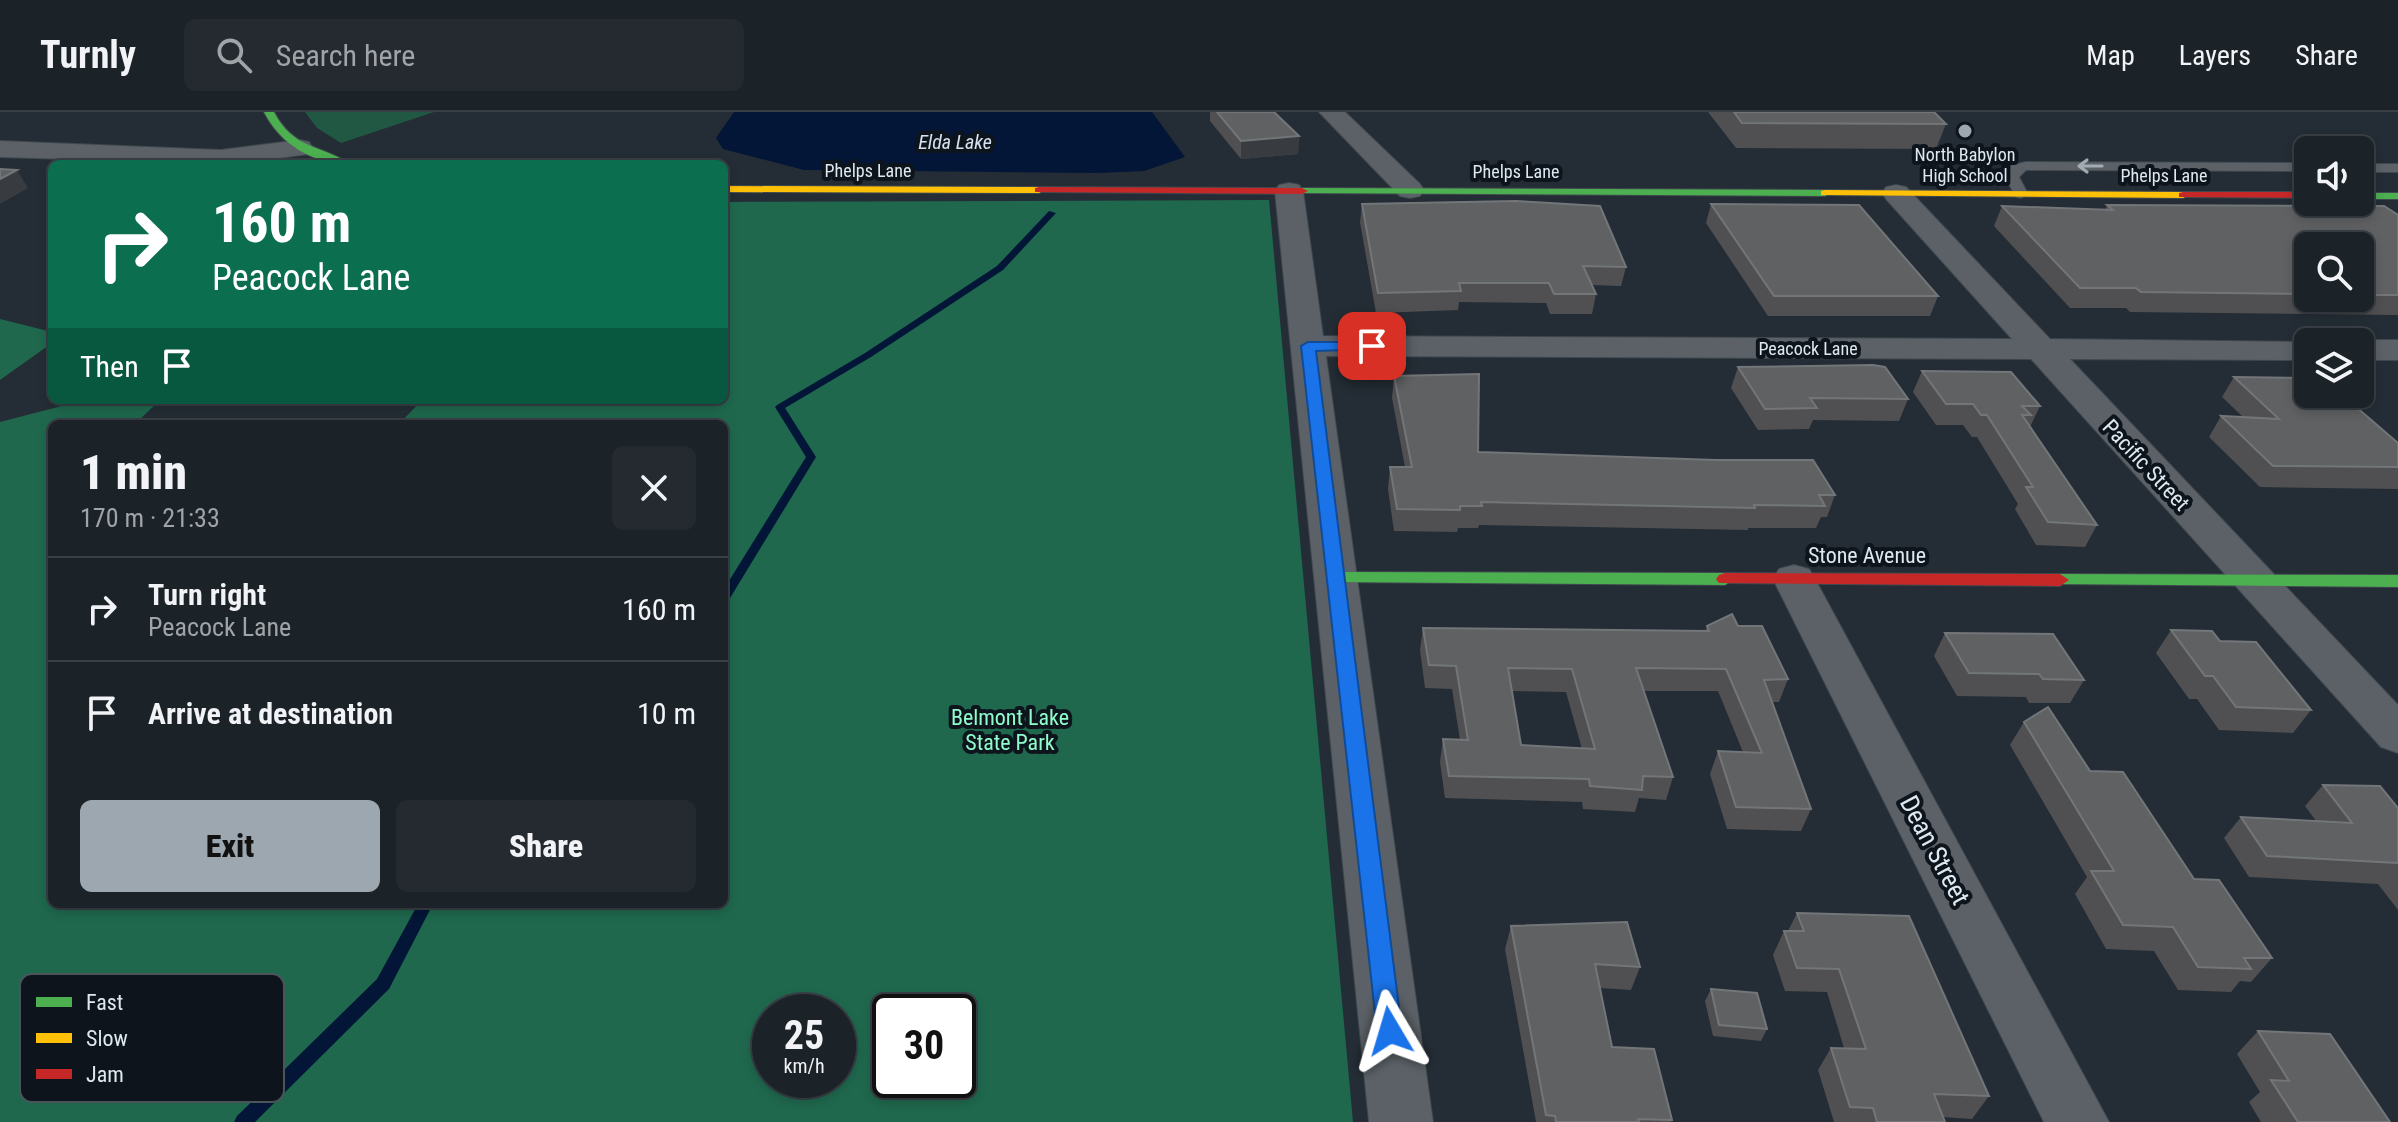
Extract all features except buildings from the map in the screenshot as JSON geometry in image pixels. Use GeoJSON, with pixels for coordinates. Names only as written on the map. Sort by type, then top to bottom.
{"type":"FeatureCollection","features":[{"type":"Feature","properties":{"kind":"street"},"geometry":{"type":"LineString","coordinates":[[269,112],[274,127],[300,148],[334,160]]}},
{"type":"Feature","properties":{"kind":"street"},"geometry":{"type":"LineString","coordinates":[[1331,112],[1410,190]]}},
{"type":"Feature","properties":{"kind":"street"},"geometry":{"type":"LineString","coordinates":[[0,149],[221,158],[300,148]]}},
{"type":"Feature","properties":{"kind":"street","name":"Phelps Lane"},"geometry":{"type":"LineString","coordinates":[[728,189],[2294,195]]}},
{"type":"Feature","properties":{"kind":"street"},"geometry":{"type":"LineString","coordinates":[[1289,191],[1401,1122]]}},
{"type":"Feature","properties":{"kind":"street","name":"Pacific Street"},"geometry":{"type":"LineString","coordinates":[[1896,193],[2398,735]]}},
{"type":"Feature","properties":{"kind":"street"},"geometry":{"type":"LineString","coordinates":[[2374,196],[2398,196]]}},
{"type":"Feature","properties":{"kind":"street","name":"Peacock Lane"},"geometry":{"type":"LineString","coordinates":[[1308,346],[2294,350]]}},
{"type":"Feature","properties":{"kind":"street"},"geometry":{"type":"LineString","coordinates":[[2374,350],[2398,350]]}},
{"type":"Feature","properties":{"kind":"street","name":"Stone Avenue"},"geometry":{"type":"LineString","coordinates":[[1336,578],[2398,581]]}},
{"type":"Feature","properties":{"kind":"street","name":"Dean Street"},"geometry":{"type":"LineString","coordinates":[[1794,579],[2077,1122]]}},
{"type":"Feature","properties":{"kind":"lane"},"geometry":{"type":"LineString","coordinates":[[2021,194],[2012,177],[2017,168],[2026,166],[2294,167]]}},
{"type":"Feature","properties":{"kind":"lane"},"geometry":{"type":"LineString","coordinates":[[2374,168],[2398,168]]}},
{"type":"Feature","properties":{"kind":"green space"},"geometry":{"type":"Polygon","coordinates":[[[305,112],[434,112],[341,143],[317,128],[305,112]]]}},
{"type":"Feature","properties":{"kind":"green space","name":"Belmont Lake State Park"},"geometry":{"type":"Polygon","coordinates":[[[1269,200],[1353,1122],[0,1122],[0,422],[70,404],[156,404],[139,420],[48,420],[48,908],[728,908],[728,420],[403,420],[418,404],[728,404],[728,202],[1269,200]]]}},
{"type":"Feature","properties":{"kind":"green space"},"geometry":{"type":"Polygon","coordinates":[[[0,319],[48,331],[48,346],[0,380],[0,319]]]}},
{"type":"Feature","properties":{"kind":"water","name":"Elda Lake"},"geometry":{"type":"Polygon","coordinates":[[[734,112],[1152,112],[1185,157],[1144,171],[1098,173],[804,170],[723,149],[716,138],[734,112]]]}},
{"type":"Feature","properties":{"kind":"waterway"},"geometry":{"type":"LineString","coordinates":[[728,592],[811,457],[780,407],[868,355],[1000,268],[1052,213]]}},
{"type":"Feature","properties":{"kind":"waterway"},"geometry":{"type":"LineString","coordinates":[[284,1082],[383,984],[424,908]]}},
{"type":"Feature","properties":{"kind":"waterway"},"geometry":{"type":"LineString","coordinates":[[243,1122],[263,1102]]}},
{"type":"Feature","properties":{"kind":"traffic: fast"},"geometry":{"type":"LineString","coordinates":[[269,112],[282,133],[300,147],[334,160]]}},
{"type":"Feature","properties":{"kind":"traffic: fast"},"geometry":{"type":"LineString","coordinates":[[1302,191],[1825,193]]}},
{"type":"Feature","properties":{"kind":"traffic: fast"},"geometry":{"type":"LineString","coordinates":[[2374,196],[2398,196]]}},
{"type":"Feature","properties":{"kind":"traffic: fast"},"geometry":{"type":"LineString","coordinates":[[1336,578],[1725,579]]}},
{"type":"Feature","properties":{"kind":"traffic: fast"},"geometry":{"type":"LineString","coordinates":[[2060,580],[2398,581]]}},
{"type":"Feature","properties":{"kind":"traffic: slow"},"geometry":{"type":"LineString","coordinates":[[728,189],[1039,190]]}},
{"type":"Feature","properties":{"kind":"traffic: slow"},"geometry":{"type":"LineString","coordinates":[[1825,193],[2183,195]]}},
{"type":"Feature","properties":{"kind":"traffic: jam"},"geometry":{"type":"LineString","coordinates":[[1039,190],[1302,191]]}},
{"type":"Feature","properties":{"kind":"traffic: jam"},"geometry":{"type":"LineString","coordinates":[[2183,195],[2294,195]]}},
{"type":"Feature","properties":{"kind":"traffic: jam"},"geometry":{"type":"LineString","coordinates":[[1725,579],[2060,580]]}},
{"type":"Feature","properties":{"kind":"place","name":"North Babylon High School"},"geometry":{"type":"Point","coordinates":[1965,131]}},
{"type":"Feature","properties":{"kind":"route"},"geometry":{"type":"LineString","coordinates":[[1372,346],[1308,346],[1390,1031]]}}]}
